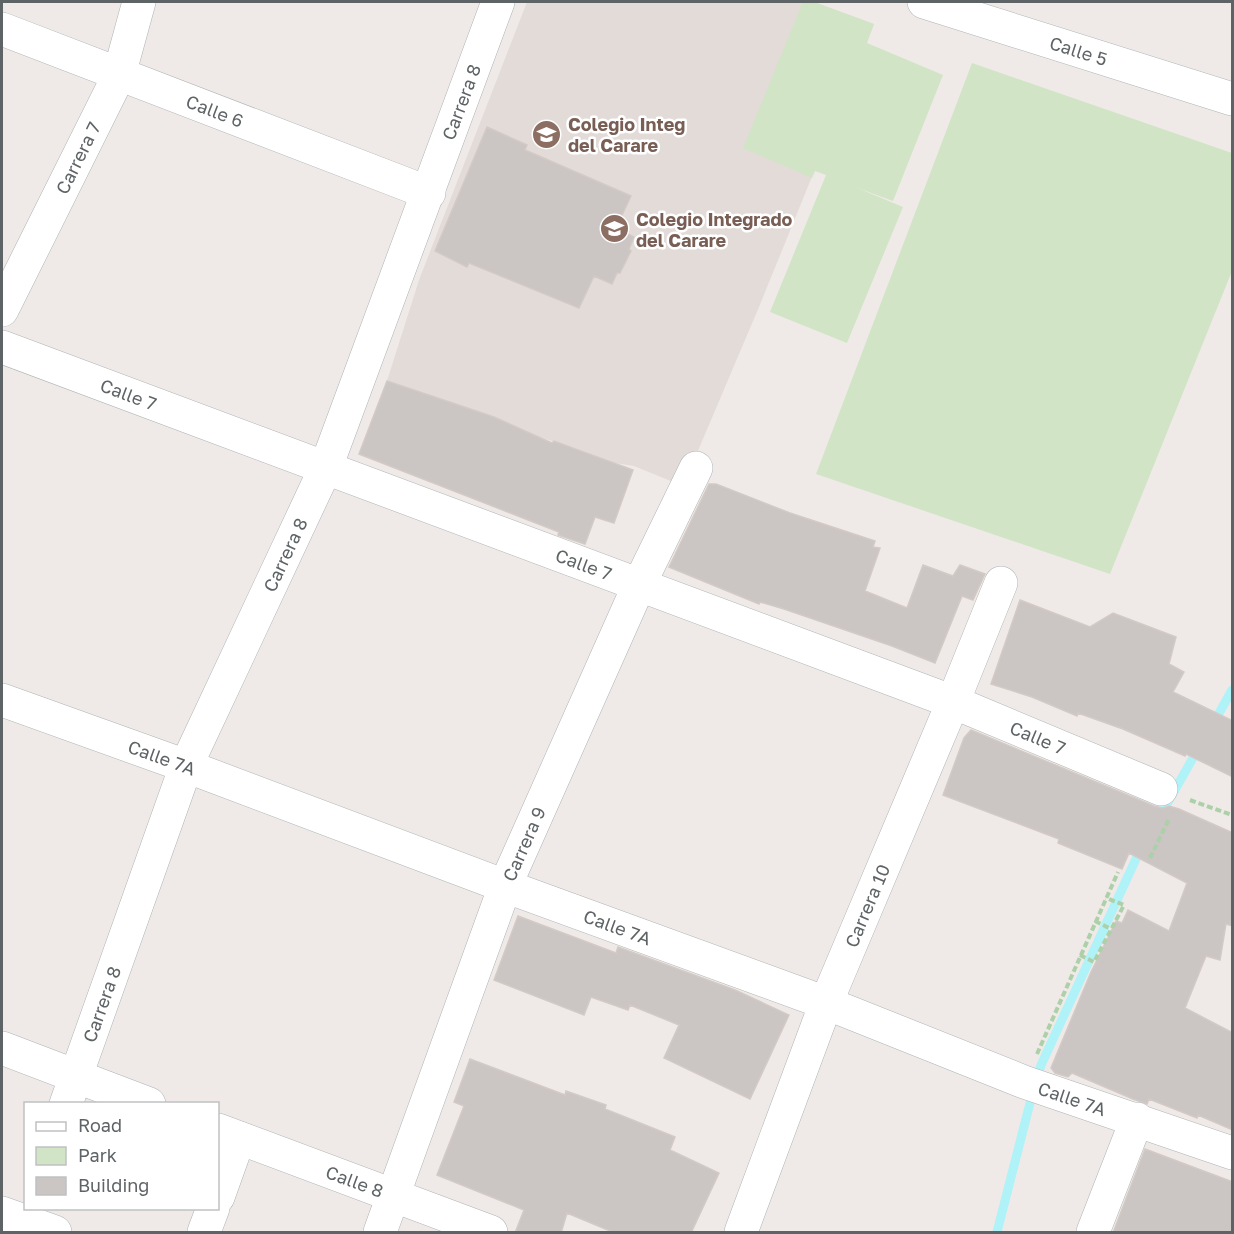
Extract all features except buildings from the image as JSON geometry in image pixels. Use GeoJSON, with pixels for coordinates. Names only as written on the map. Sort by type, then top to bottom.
{"type":"FeatureCollection","features":[{"type":"Feature","properties":{"kind":"street","name":"Carrera 7"},"geometry":{"type":"LineString","coordinates":[[2,310],[119,75],[139,2]]}},
{"type":"Feature","properties":{"kind":"street","name":"Carrera 8"},"geometry":{"type":"LineString","coordinates":[[71,1090],[186,766],[326,467],[498,2]]}},
{"type":"Feature","properties":{"kind":"street","name":"Calle 5"},"geometry":{"type":"LineString","coordinates":[[924,2],[1233,99]]}},
{"type":"Feature","properties":{"kind":"street","name":"Calle 6"},"geometry":{"type":"LineString","coordinates":[[2,29],[429,192]]}},
{"type":"Feature","properties":{"kind":"street","name":"Calle 7"},"geometry":{"type":"LineString","coordinates":[[2,348],[953,702],[1170,801]]}},
{"type":"Feature","properties":{"kind":"street","name":"Carrera 9"},"geometry":{"type":"LineString","coordinates":[[380,1233],[505,886],[639,585],[696,468]]}},
{"type":"Feature","properties":{"kind":"street","name":"Carrera 10"},"geometry":{"type":"LineString","coordinates":[[741,1233],[826,1003],[1001,583]]}},
{"type":"Feature","properties":{"kind":"street","name":"Calle 7A"},"geometry":{"type":"LineString","coordinates":[[2,700],[826,1003],[1035,1085],[1233,1153]]}},
{"type":"Feature","properties":{"kind":"street"},"geometry":{"type":"LineString","coordinates":[[2,1048],[71,1090],[137,1102]]}},
{"type":"Feature","properties":{"kind":"street"},"geometry":{"type":"LineString","coordinates":[[1092,1233],[1137,1119]]}},
{"type":"Feature","properties":{"kind":"street"},"geometry":{"type":"LineString","coordinates":[[219,1191],[228,1134]]}},
{"type":"Feature","properties":{"kind":"street","name":"Calle 8"},"geometry":{"type":"LineString","coordinates":[[228,1134],[491,1233]]}},
{"type":"Feature","properties":{"kind":"street"},"geometry":{"type":"LineString","coordinates":[[204,1233],[213,1210]]}},
{"type":"Feature","properties":{"kind":"street"},"geometry":{"type":"LineString","coordinates":[[19,1219],[55,1233]]}},
{"type":"Feature","properties":{"kind":"path"},"geometry":{"type":"LineString","coordinates":[[1150,858],[1170,801],[1233,815]]}},
{"type":"Feature","properties":{"kind":"path"},"geometry":{"type":"LineString","coordinates":[[1035,1085],[1080,956],[1118,872]]}},
{"type":"Feature","properties":{"kind":"path"},"geometry":{"type":"LineString","coordinates":[[1080,956],[1094,962],[1124,905],[1106,898]]}},
{"type":"Feature","properties":{"kind":"path"},"geometry":{"type":"LineString","coordinates":[[1095,921],[1111,929]]}},
{"type":"Feature","properties":{"kind":"shaded area","name":"Colegio Integrado del Carare"},"geometry":{"type":"Polygon","coordinates":[[[527,2],[814,2],[874,24],[759,307],[683,486],[634,466],[615,463],[539,437],[494,417],[387,381],[419,280],[527,2]]]}},
{"type":"Feature","properties":{"kind":"green space"},"geometry":{"type":"Polygon","coordinates":[[[803,2],[814,2],[874,24],[867,43],[943,75],[893,201],[855,187],[903,207],[847,343],[770,312],[826,175],[815,171],[812,178],[743,148],[803,2]]]}},
{"type":"Feature","properties":{"kind":"green space"},"geometry":{"type":"Polygon","coordinates":[[[972,63],[1232,153],[1232,271],[1110,574],[816,474],[972,63]]]}},
{"type":"Feature","properties":{"kind":"waterway"},"geometry":{"type":"LineString","coordinates":[[1213,724],[1232,690]]}},
{"type":"Feature","properties":{"kind":"waterway"},"geometry":{"type":"LineString","coordinates":[[1159,818],[1198,749]]}},
{"type":"Feature","properties":{"kind":"waterway"},"geometry":{"type":"LineString","coordinates":[[997,1232],[1041,1065],[1141,848]]}},
{"type":"Feature","properties":{"kind":"place","name":"Colegio Integ del Carare"},"geometry":{"type":"Point","coordinates":[547,134]}},
{"type":"Feature","properties":{"kind":"place","name":"Colegio Integrado del Carare"},"geometry":{"type":"Point","coordinates":[615,229]}}]}
